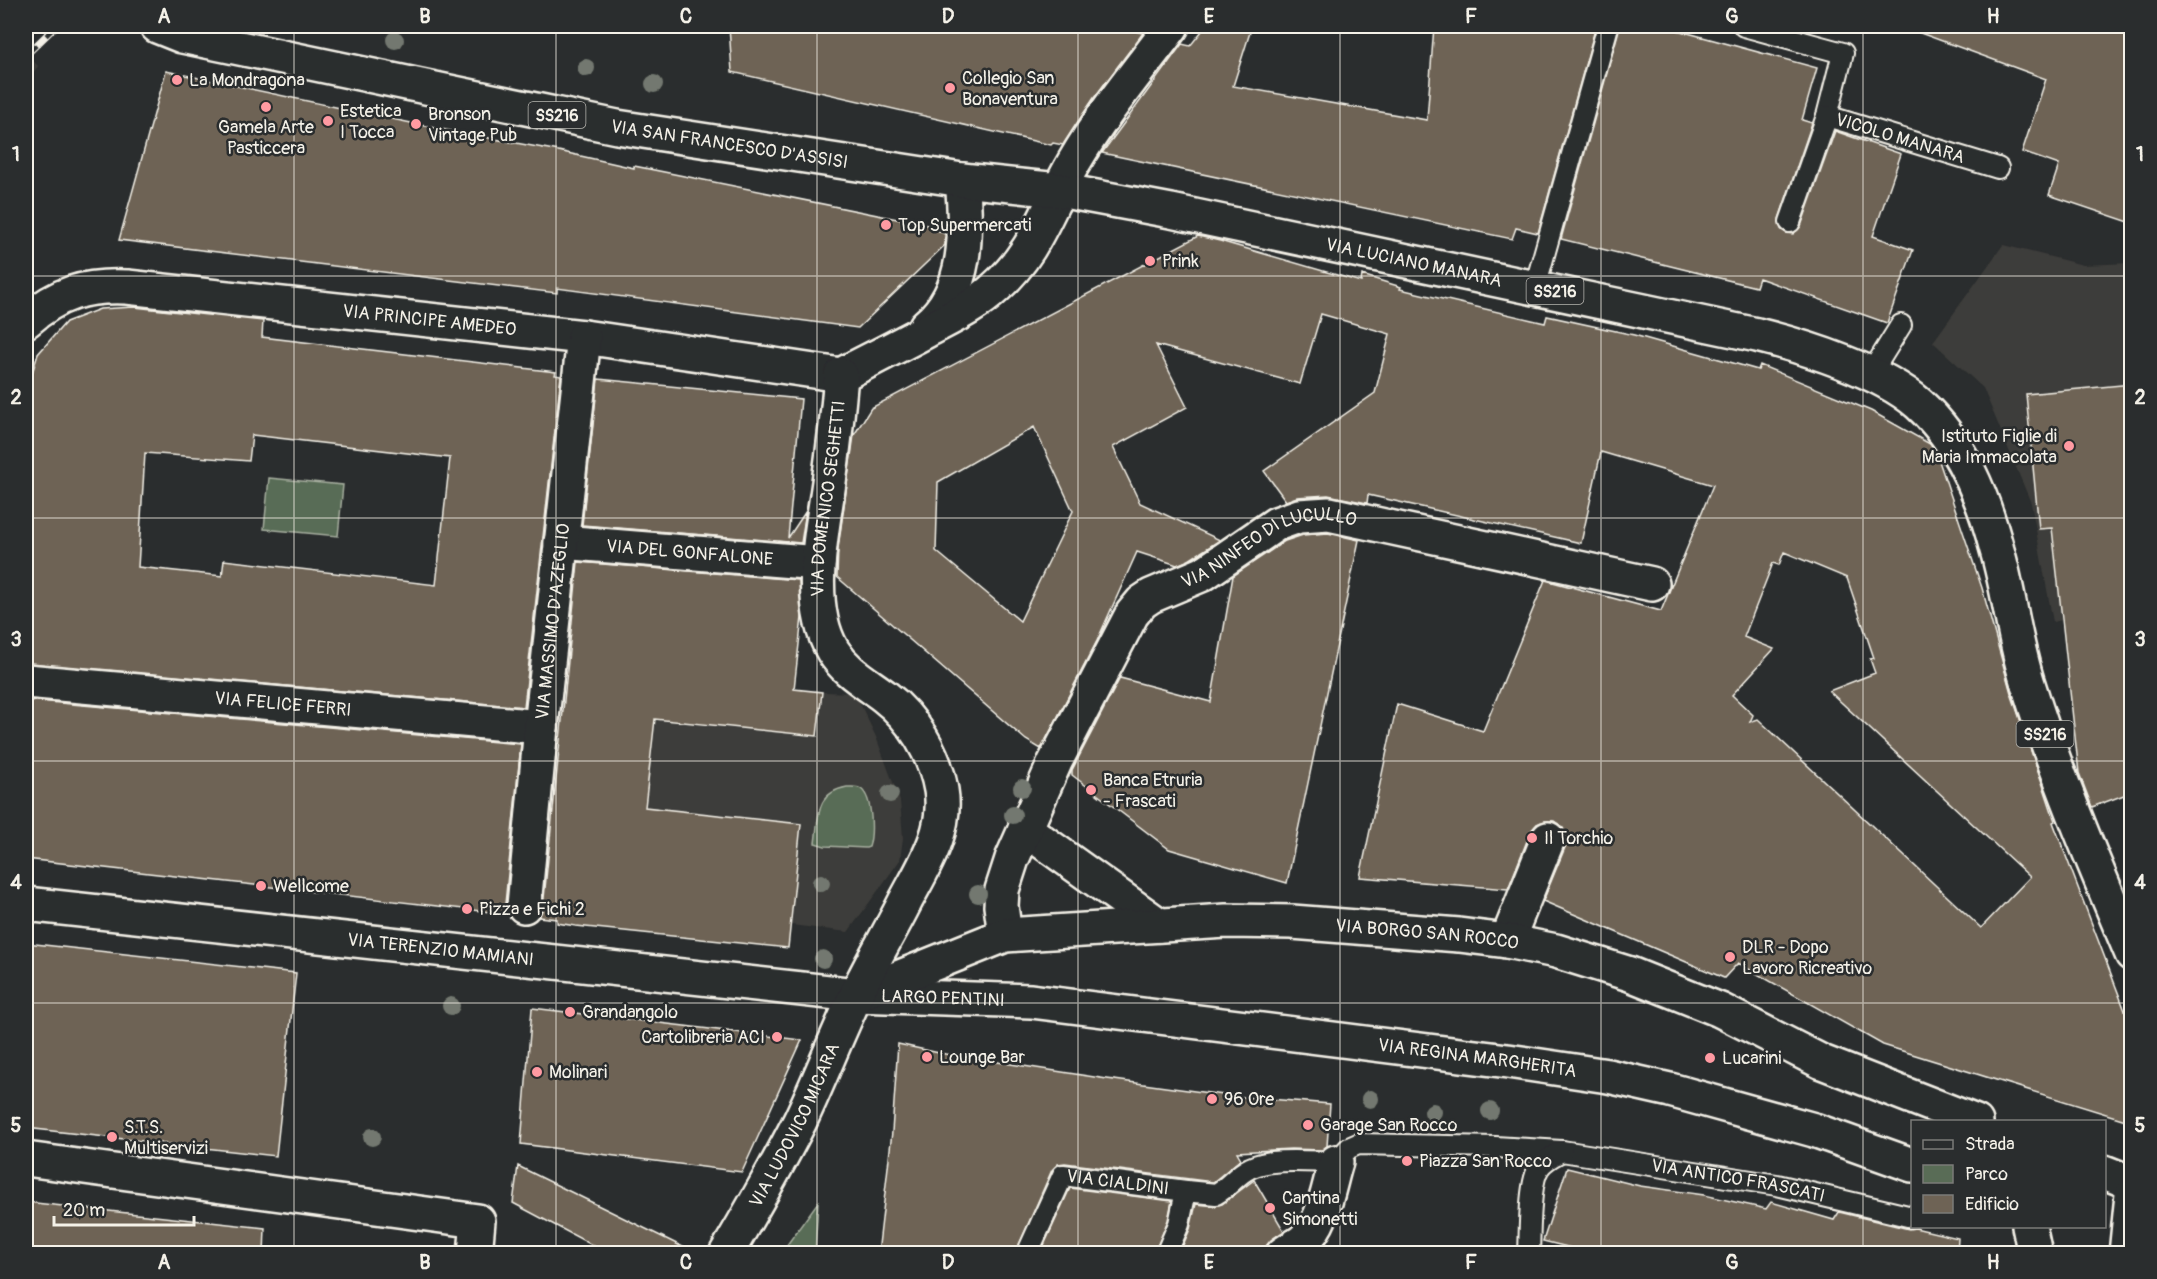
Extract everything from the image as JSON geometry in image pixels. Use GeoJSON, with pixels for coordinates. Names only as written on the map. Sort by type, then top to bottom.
{"type":"FeatureCollection","features":[{"type":"Feature","properties":{"kind":"street","name":"VIA SAN FRANCESCO D'ASSISI"},"geometry":{"type":"LineString","coordinates":[[158,26],[182,36],[617,127],[962,180],[1059,190]]}},
{"type":"Feature","properties":{"kind":"street","name":"VIA DOMENICO SEGHETTI"},"geometry":{"type":"LineString","coordinates":[[856,995],[932,849],[941,819],[942,793],[933,759],[916,730],[885,697],[853,675],[832,648],[824,629],[820,610],[818,563],[842,375],[971,307],[1018,266],[1042,229],[1059,190],[1093,132],[1172,26]]}},
{"type":"Feature","properties":{"kind":"street","name":"VIA DOMENICO SEGHETTI"},"geometry":{"type":"LineString","coordinates":[[909,339],[932,321],[943,308],[956,284],[964,240],[962,180]]}},
{"type":"Feature","properties":{"kind":"street","name":"VIA LUCIANO MANARA"},"geometry":{"type":"LineString","coordinates":[[1059,190],[1171,211],[1757,335],[1817,352],[1870,375],[1906,395],[1937,423],[1964,461],[1983,506],[1998,550],[2015,634],[2029,687],[2084,837],[2132,954]]}},
{"type":"Feature","properties":{"kind":"street","name":"VIA PRINCIPE AMEDEO"},"geometry":{"type":"LineString","coordinates":[[26,321],[43,306],[63,295],[85,288],[127,286],[584,337],[842,375]]}},
{"type":"Feature","properties":{"kind":"street","name":"VIA MASSIMO D'AZEGLIO"},"geometry":{"type":"LineString","coordinates":[[524,906],[541,727],[584,337]]}},
{"type":"Feature","properties":{"kind":"street","name":"VIA NINFEO DI LUCULLO"},"geometry":{"type":"LineString","coordinates":[[996,939],[1002,890],[1012,859],[1055,762],[1132,614],[1142,602],[1151,596],[1203,574],[1276,524],[1299,516],[1329,514],[1652,584]]}},
{"type":"Feature","properties":{"kind":"street","name":"VIA DEL GONFALONE"},"geometry":{"type":"LineString","coordinates":[[561,542],[818,563]]}},
{"type":"Feature","properties":{"kind":"street","name":"VIA FELICE FERRI"},"geometry":{"type":"LineString","coordinates":[[26,681],[541,727]]}},
{"type":"Feature","properties":{"kind":"street"},"geometry":{"type":"LineString","coordinates":[[1025,829],[1159,925]]}},
{"type":"Feature","properties":{"kind":"street"},"geometry":{"type":"LineString","coordinates":[[1507,941],[1548,839]]}},
{"type":"Feature","properties":{"kind":"street","name":"VIA TERENZIO MAMIANI"},"geometry":{"type":"LineString","coordinates":[[26,904],[856,995]]}},
{"type":"Feature","properties":{"kind":"street","name":"VIA BORGO SAN ROCCO"},"geometry":{"type":"LineString","coordinates":[[856,995],[926,965],[996,939],[1226,921],[1292,922],[1459,935],[1507,941],[1579,957],[1648,980],[1720,1010],[1822,1062],[1971,1120]]}},
{"type":"Feature","properties":{"kind":"street"},"geometry":{"type":"LineString","coordinates":[[971,999],[970,978],[978,957],[996,939]]}},
{"type":"Feature","properties":{"kind":"street","name":"LARGO PENTINI"},"geometry":{"type":"LineString","coordinates":[[856,995],[1030,1001]]}},
{"type":"Feature","properties":{"kind":"street","name":"VIA LUDOVICO MICARA"},"geometry":{"type":"LineString","coordinates":[[726,1254],[760,1197],[795,1130],[856,995]]}},
{"type":"Feature","properties":{"kind":"street","name":"VIA REGINA MARGHERITA"},"geometry":{"type":"LineString","coordinates":[[1030,1001],[1508,1061],[1608,1076],[1680,1093],[1814,1130],[1911,1165]]}},
{"type":"Feature","properties":{"kind":"street"},"geometry":{"type":"LineString","coordinates":[[26,1159],[478,1221],[475,1254]]}},
{"type":"Feature","properties":{"kind":"street"},"geometry":{"type":"LineString","coordinates":[[1283,1254],[1303,1241],[1312,1230],[1321,1212],[1336,1162]]}},
{"type":"Feature","properties":{"kind":"street"},"geometry":{"type":"LineString","coordinates":[[2106,1173],[2132,1183]]}},
{"type":"Feature","properties":{"kind":"street"},"geometry":{"type":"LineString","coordinates":[[2126,1254],[2132,1195]]}},
{"type":"Feature","properties":{"kind":"street"},"geometry":{"type":"LineString","coordinates":[[2029,1228],[2035,1254]]}},
{"type":"Feature","properties":{"kind":"lane"},"geometry":{"type":"LineString","coordinates":[[1535,287],[1608,26]]}},
{"type":"Feature","properties":{"kind":"lane","name":"VICOLO MANARA"},"geometry":{"type":"LineString","coordinates":[[1744,26],[1843,53],[1827,116],[1998,168]]}},
{"type":"Feature","properties":{"kind":"lane"},"geometry":{"type":"LineString","coordinates":[[1790,222],[1827,116]]}},
{"type":"Feature","properties":{"kind":"lane"},"geometry":{"type":"LineString","coordinates":[[1870,375],[1901,325]]}},
{"type":"Feature","properties":{"kind":"lane"},"geometry":{"type":"LineString","coordinates":[[1166,1254],[1179,1224],[1186,1191],[1216,1194],[1258,1164],[1290,1161],[1336,1162],[1349,1148],[1358,1144],[1562,1151]]}},
{"type":"Feature","properties":{"kind":"lane"},"geometry":{"type":"LineString","coordinates":[[1529,1254],[1533,1185],[1537,1170],[1544,1161],[1562,1151]]}},
{"type":"Feature","properties":{"kind":"lane","name":"VIA ANTICO FRASCATI"},"geometry":{"type":"LineString","coordinates":[[1562,1151],[1777,1185],[1911,1216]]}},
{"type":"Feature","properties":{"kind":"lane","name":"VIA CIALDINI"},"geometry":{"type":"LineString","coordinates":[[1027,1254],[1063,1175],[1186,1191]]}},
{"type":"Feature","properties":{"kind":"shaded area"},"geometry":{"type":"Polygon","coordinates":[[[26,53],[38,66],[26,83],[26,53]]]}},
{"type":"Feature","properties":{"kind":"shaded area","name":"Istituto Figlie di Maria Immacolata"},"geometry":{"type":"Polygon","coordinates":[[[2003,245],[2083,265],[2131,263],[2131,653],[2066,666],[2062,620],[2053,622],[2031,503],[1983,388],[1933,342],[2003,245]]]}},
{"type":"Feature","properties":{"kind":"shaded area"},"geometry":{"type":"Polygon","coordinates":[[[594,570],[804,592],[794,689],[855,693],[876,737],[900,801],[903,838],[900,860],[848,932],[791,925],[788,948],[576,925],[594,570]]]}},
{"type":"Feature","properties":{"kind":"green space"},"geometry":{"type":"Polygon","coordinates":[[[269,478],[343,485],[338,536],[264,529],[269,478]]]}},
{"type":"Feature","properties":{"kind":"green space"},"geometry":{"type":"Polygon","coordinates":[[[847,787],[861,789],[868,800],[871,825],[869,847],[825,846],[815,843],[818,815],[824,800],[829,794],[847,787]]]}},
{"type":"Feature","properties":{"kind":"green space"},"geometry":{"type":"Polygon","coordinates":[[[818,1202],[815,1253],[781,1253],[784,1249],[818,1202]]]}},
{"type":"Feature","properties":{"kind":"building","name":"Collegio San Bonaventura"},"geometry":{"type":"Polygon","coordinates":[[[729,26],[1115,26],[1143,33],[1094,98],[1063,145],[1053,143],[1051,145],[732,72],[729,26]]]}},
{"type":"Feature","properties":{"kind":"building"},"geometry":{"type":"Polygon","coordinates":[[[1206,26],[1252,26],[1233,86],[1427,120],[1434,26],[1596,26],[1538,233],[1516,228],[1512,239],[1102,153],[1182,44],[1190,46],[1206,26]]]}},
{"type":"Feature","properties":{"kind":"building"},"geometry":{"type":"Polygon","coordinates":[[[1620,26],[1662,26],[1817,68],[1802,120],[1812,123],[1779,219],[1781,229],[1786,233],[1793,234],[1801,226],[1835,131],[1901,154],[1873,236],[1913,250],[1887,323],[1759,278],[1756,287],[1561,239],[1620,26]]]}},
{"type":"Feature","properties":{"kind":"building"},"geometry":{"type":"Polygon","coordinates":[[[1912,26],[2132,26],[2132,223],[2049,195],[2059,165],[2022,152],[2046,79],[1912,30],[1912,26]]]}},
{"type":"Feature","properties":{"kind":"building"},"geometry":{"type":"Polygon","coordinates":[[[166,71],[430,127],[927,225],[945,234],[945,245],[858,328],[557,288],[557,293],[119,240],[166,71]]]}},
{"type":"Feature","properties":{"kind":"building"},"geometry":{"type":"Polygon","coordinates":[[[1198,236],[1361,282],[1362,275],[1401,287],[1400,289],[1545,323],[1547,316],[1634,335],[1758,370],[1760,365],[1871,411],[1930,444],[1937,455],[1982,588],[2011,693],[2055,821],[2053,822],[2132,1029],[2132,1122],[1883,1045],[1738,963],[1724,978],[1543,901],[1566,845],[1567,837],[1563,828],[1554,821],[1537,824],[1531,831],[1508,889],[1360,877],[1397,704],[1483,731],[1545,580],[1661,611],[1713,485],[1601,452],[1581,543],[1368,495],[1367,503],[1328,495],[1297,497],[1286,501],[1264,471],[1375,393],[1390,334],[1321,314],[1300,384],[1156,345],[1187,407],[1113,447],[1140,503],[1220,540],[1177,565],[1137,552],[1097,641],[1041,749],[1026,740],[837,577],[838,548],[854,435],[871,408],[1198,236]],[[1034,427],[938,482],[936,551],[1020,621],[1073,511],[1034,427]],[[1784,552],[1779,565],[1773,563],[1744,637],[1774,649],[1732,695],[1753,715],[1750,722],[1758,719],[1981,928],[2030,877],[1829,691],[1875,673],[1870,659],[1874,658],[1847,578],[1784,552]]]}},
{"type":"Feature","properties":{"kind":"building"},"geometry":{"type":"Polygon","coordinates":[[[134,307],[263,321],[262,337],[556,372],[555,375],[561,376],[524,707],[26,663],[27,389],[38,354],[66,322],[100,309],[134,307]],[[252,435],[249,461],[145,453],[138,567],[222,576],[224,560],[436,585],[450,458],[252,435]]]}},
{"type":"Feature","properties":{"kind":"building"},"geometry":{"type":"Polygon","coordinates":[[[598,379],[801,399],[788,538],[806,511],[801,543],[582,525],[598,379]]]}},
{"type":"Feature","properties":{"kind":"building"},"geometry":{"type":"Polygon","coordinates":[[[2132,384],[2132,792],[2092,807],[2079,773],[2052,528],[2039,529],[2026,394],[2132,384]]]}},
{"type":"Feature","properties":{"kind":"building"},"geometry":{"type":"Polygon","coordinates":[[[1328,533],[1359,540],[1287,883],[1169,849],[1072,775],[1072,770],[1120,678],[1211,702],[1233,576],[1285,541],[1303,535],[1328,533]]]}},
{"type":"Feature","properties":{"kind":"building"},"geometry":{"type":"Polygon","coordinates":[[[578,562],[799,580],[802,617],[794,689],[822,692],[817,736],[655,719],[645,807],[801,824],[788,948],[576,926],[557,923],[557,919],[539,917],[543,908],[578,562]]]}},
{"type":"Feature","properties":{"kind":"building"},"geometry":{"type":"Polygon","coordinates":[[[26,700],[521,744],[505,904],[507,914],[26,859],[26,700]]]}},
{"type":"Feature","properties":{"kind":"building"},"geometry":{"type":"Polygon","coordinates":[[[26,943],[296,973],[276,1156],[26,1128],[26,943]]]}},
{"type":"Feature","properties":{"kind":"building"},"geometry":{"type":"Polygon","coordinates":[[[532,1008],[802,1040],[742,1172],[521,1144],[532,1008]]]}},
{"type":"Feature","properties":{"kind":"building"},"geometry":{"type":"Polygon","coordinates":[[[898,1044],[939,1053],[1107,1079],[1231,1096],[1330,1104],[1327,1146],[1322,1150],[1237,1152],[1241,1159],[1213,1182],[1065,1163],[1058,1164],[1052,1170],[1015,1254],[878,1254],[892,1132],[898,1044]]]}},
{"type":"Feature","properties":{"kind":"building"},"geometry":{"type":"Polygon","coordinates":[[[518,1166],[697,1254],[609,1254],[513,1203],[518,1166]]]}},
{"type":"Feature","properties":{"kind":"building"},"geometry":{"type":"Polygon","coordinates":[[[1567,1168],[1640,1186],[1704,1195],[1766,1209],[1771,1202],[1834,1220],[1839,1212],[1909,1229],[1915,1228],[1958,1238],[1957,1254],[1596,1254],[1543,1241],[1567,1168]]]}},
{"type":"Feature","properties":{"kind":"building"},"geometry":{"type":"Polygon","coordinates":[[[1254,1180],[1284,1231],[1266,1246],[1265,1254],[1179,1254],[1190,1229],[1196,1204],[1215,1206],[1222,1204],[1254,1180]]]}},
{"type":"Feature","properties":{"kind":"building"},"geometry":{"type":"Polygon","coordinates":[[[1070,1188],[1172,1201],[1168,1220],[1154,1254],[1040,1254],[1070,1188]]]}},
{"type":"Feature","properties":{"kind":"building"},"geometry":{"type":"Polygon","coordinates":[[[26,1202],[265,1228],[264,1254],[26,1254],[26,1202]]]}},
{"type":"Feature","properties":{"kind":"railway"},"geometry":{"type":"LineString","coordinates":[[26,55],[56,26]]}},
{"type":"Feature","properties":{"kind":"place","name":"La Mondragona"},"geometry":{"type":"Point","coordinates":[177,80]}},
{"type":"Feature","properties":{"kind":"place","name":"Collegio San Bonaventura"},"geometry":{"type":"Point","coordinates":[950,88]}},
{"type":"Feature","properties":{"kind":"place","name":"Gamela Arte Pasticcera"},"geometry":{"type":"Point","coordinates":[266,107]}},
{"type":"Feature","properties":{"kind":"place","name":"Estetica I Tocca"},"geometry":{"type":"Point","coordinates":[328,121]}},
{"type":"Feature","properties":{"kind":"place","name":"Bronson Vintage Pub"},"geometry":{"type":"Point","coordinates":[416,124]}},
{"type":"Feature","properties":{"kind":"place","name":"Top Supermercati"},"geometry":{"type":"Point","coordinates":[886,225]}},
{"type":"Feature","properties":{"kind":"place","name":"Prink"},"geometry":{"type":"Point","coordinates":[1150,261]}},
{"type":"Feature","properties":{"kind":"place","name":"Istituto Figlie di Maria Immacolata"},"geometry":{"type":"Point","coordinates":[2069,446]}},
{"type":"Feature","properties":{"kind":"place","name":"Banca Etruria - Frascati"},"geometry":{"type":"Point","coordinates":[1091,790]}},
{"type":"Feature","properties":{"kind":"place","name":"Il Torchio"},"geometry":{"type":"Point","coordinates":[1532,838]}},
{"type":"Feature","properties":{"kind":"place","name":"Wellcome"},"geometry":{"type":"Point","coordinates":[261,886]}},
{"type":"Feature","properties":{"kind":"place","name":"Pizza e Fichi 2"},"geometry":{"type":"Point","coordinates":[467,909]}},
{"type":"Feature","properties":{"kind":"place","name":"DLR - Dopo Lavoro Ricreativo"},"geometry":{"type":"Point","coordinates":[1730,957]}},
{"type":"Feature","properties":{"kind":"place","name":"Grandangolo"},"geometry":{"type":"Point","coordinates":[570,1012]}},
{"type":"Feature","properties":{"kind":"place","name":"Cartolibreria ACI"},"geometry":{"type":"Point","coordinates":[777,1037]}},
{"type":"Feature","properties":{"kind":"place","name":"Lounge Bar"},"geometry":{"type":"Point","coordinates":[927,1057]}},
{"type":"Feature","properties":{"kind":"place","name":"Lucarini"},"geometry":{"type":"Point","coordinates":[1710,1058]}},
{"type":"Feature","properties":{"kind":"place","name":"Molinari"},"geometry":{"type":"Point","coordinates":[537,1072]}},
{"type":"Feature","properties":{"kind":"place","name":"96 Ore"},"geometry":{"type":"Point","coordinates":[1212,1099]}},
{"type":"Feature","properties":{"kind":"place","name":"Garage San Rocco"},"geometry":{"type":"Point","coordinates":[1308,1125]}},
{"type":"Feature","properties":{"kind":"place","name":"S.T.S. Multiservizi"},"geometry":{"type":"Point","coordinates":[112,1137]}},
{"type":"Feature","properties":{"kind":"place","name":"Piazza San Rocco"},"geometry":{"type":"Point","coordinates":[1407,1161]}},
{"type":"Feature","properties":{"kind":"place","name":"Cantina Simonetti"},"geometry":{"type":"Point","coordinates":[1270,1208]}}]}
